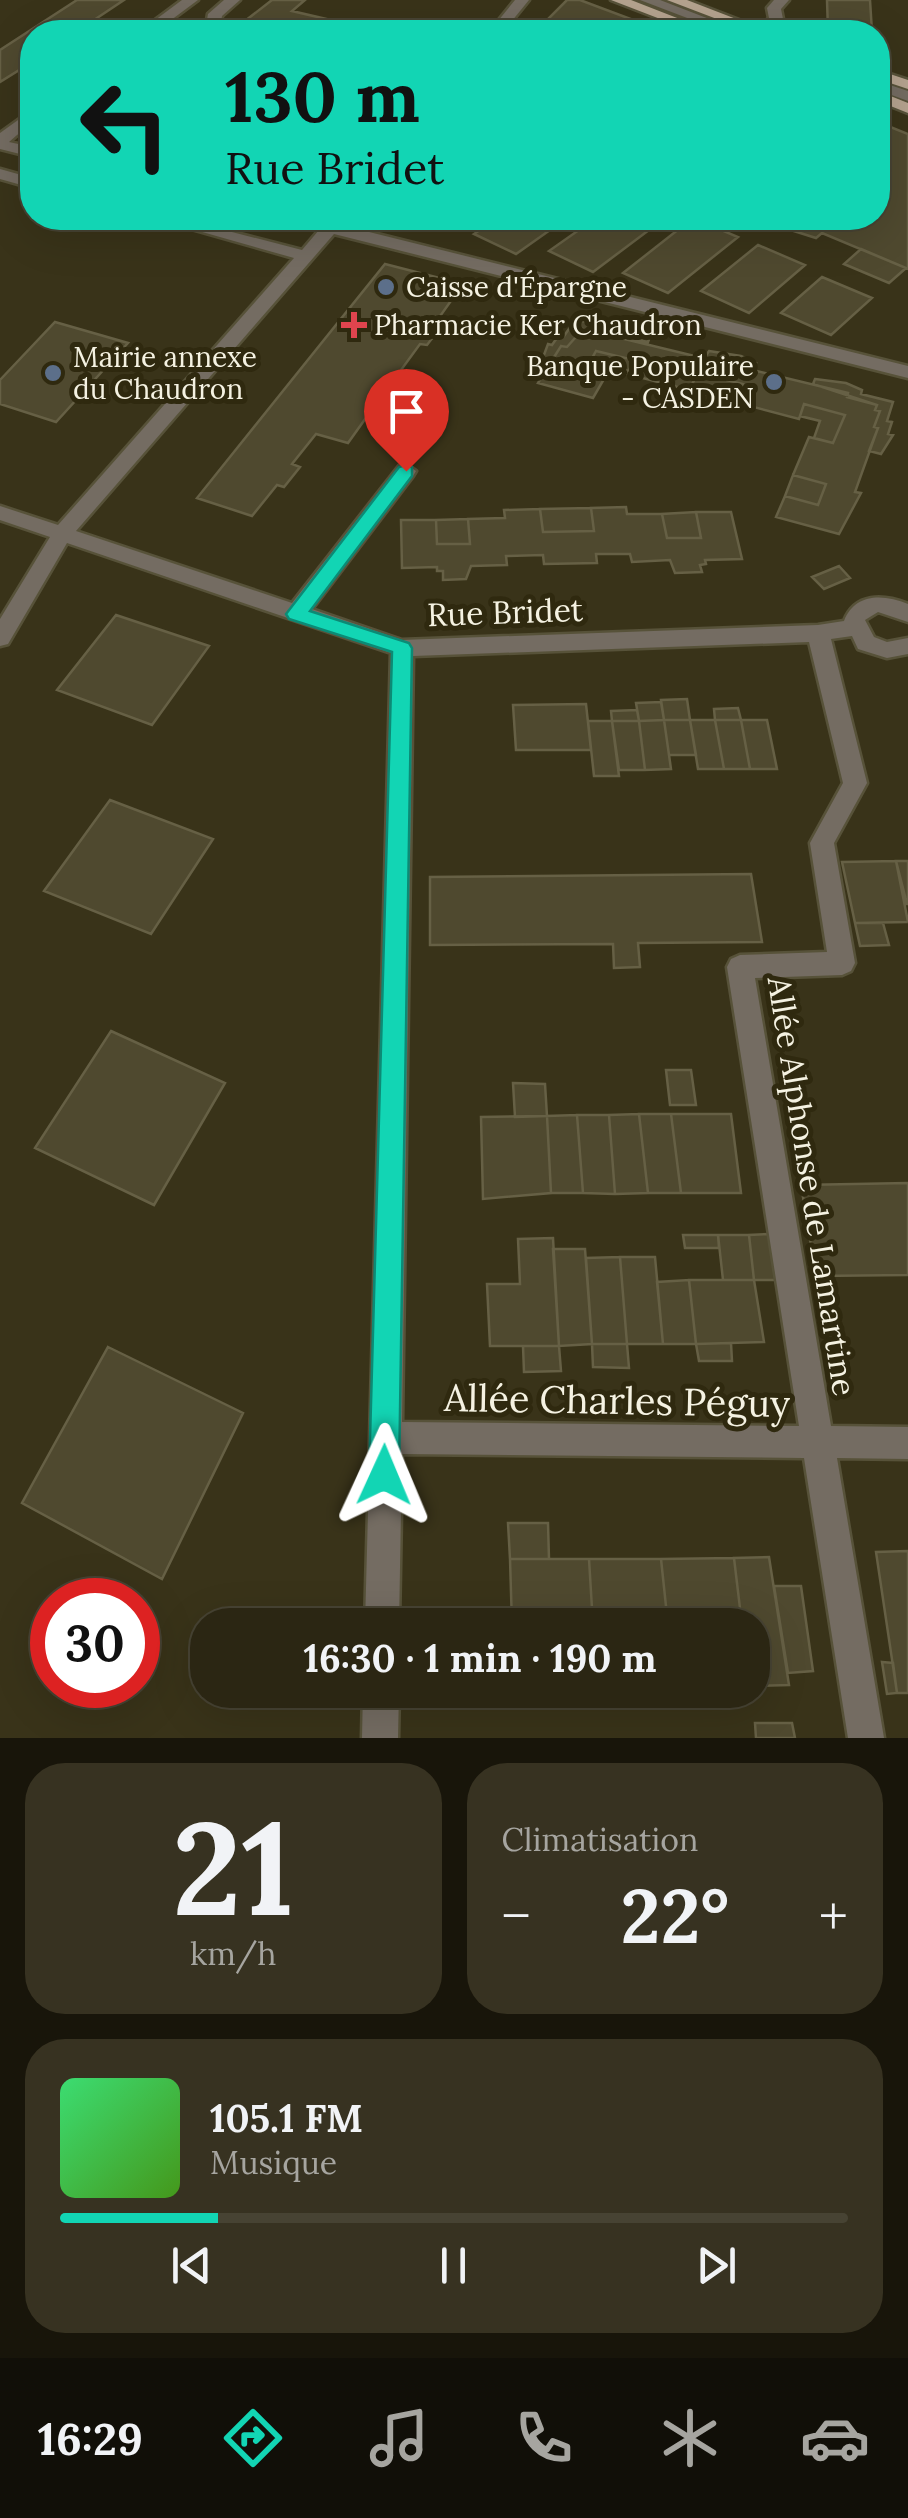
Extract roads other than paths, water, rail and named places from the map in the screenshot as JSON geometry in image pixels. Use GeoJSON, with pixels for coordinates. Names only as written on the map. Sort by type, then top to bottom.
{"type":"FeatureCollection","features":[{"type":"Feature","properties":{"kind":"main road"},"geometry":{"type":"LineString","coordinates":[[618,0],[673,20]]}},
{"type":"Feature","properties":{"kind":"main road"},"geometry":{"type":"LineString","coordinates":[[674,0],[730,20]]}},
{"type":"Feature","properties":{"kind":"street"},"geometry":{"type":"LineString","coordinates":[[163,20],[191,0]]}},
{"type":"Feature","properties":{"kind":"street"},"geometry":{"type":"LineString","coordinates":[[214,20],[215,14],[233,0]]}},
{"type":"Feature","properties":{"kind":"street"},"geometry":{"type":"LineString","coordinates":[[506,20],[522,0]]}},
{"type":"Feature","properties":{"kind":"street"},"geometry":{"type":"LineString","coordinates":[[647,0],[703,20]]}},
{"type":"Feature","properties":{"kind":"street"},"geometry":{"type":"LineString","coordinates":[[0,142],[20,125]]}},
{"type":"Feature","properties":{"kind":"street"},"geometry":{"type":"LineString","coordinates":[[207,230],[306,256]]}},
{"type":"Feature","properties":{"kind":"street"},"geometry":{"type":"LineString","coordinates":[[0,638],[62,534],[330,230]]}},
{"type":"Feature","properties":{"kind":"street"},"geometry":{"type":"LineString","coordinates":[[363,230],[837,350],[908,372]]}},
{"type":"Feature","properties":{"kind":"street"},"geometry":{"type":"LineString","coordinates":[[296,614],[406,471]]}},
{"type":"Feature","properties":{"kind":"street","name":"Rue Bridet"},"geometry":{"type":"LineString","coordinates":[[0,513],[402,648],[818,633],[854,628],[854,620],[863,608],[882,604],[906,608]]}},
{"type":"Feature","properties":{"kind":"street"},"geometry":{"type":"LineString","coordinates":[[854,628],[876,647],[908,646]]}},
{"type":"Feature","properties":{"kind":"street","name":"Allée Alphonse de Lamartine"},"geometry":{"type":"LineString","coordinates":[[818,633],[855,783],[822,844],[842,963],[740,967],[866,1738]]}},
{"type":"Feature","properties":{"kind":"street"},"geometry":{"type":"LineString","coordinates":[[382,1608],[402,648]]}},
{"type":"Feature","properties":{"kind":"street","name":"Allée Charles Péguy"},"geometry":{"type":"LineString","coordinates":[[384,1438],[908,1443]]}},
{"type":"Feature","properties":{"kind":"street"},"geometry":{"type":"LineString","coordinates":[[380,1738],[381,1708]]}},
{"type":"Feature","properties":{"kind":"place","name":"Caisse d'Épargne"},"geometry":{"type":"Point","coordinates":[386,287]}},
{"type":"Feature","properties":{"kind":"place","name":"Pharmacie Ker Chaudron"},"geometry":{"type":"Point","coordinates":[354,325]}},
{"type":"Feature","properties":{"kind":"place","name":"Mairie annexe du Chaudron"},"geometry":{"type":"Point","coordinates":[53,373]}},
{"type":"Feature","properties":{"kind":"place","name":"Banque Populaire - CASDEN"},"geometry":{"type":"Point","coordinates":[774,382]}}]}
